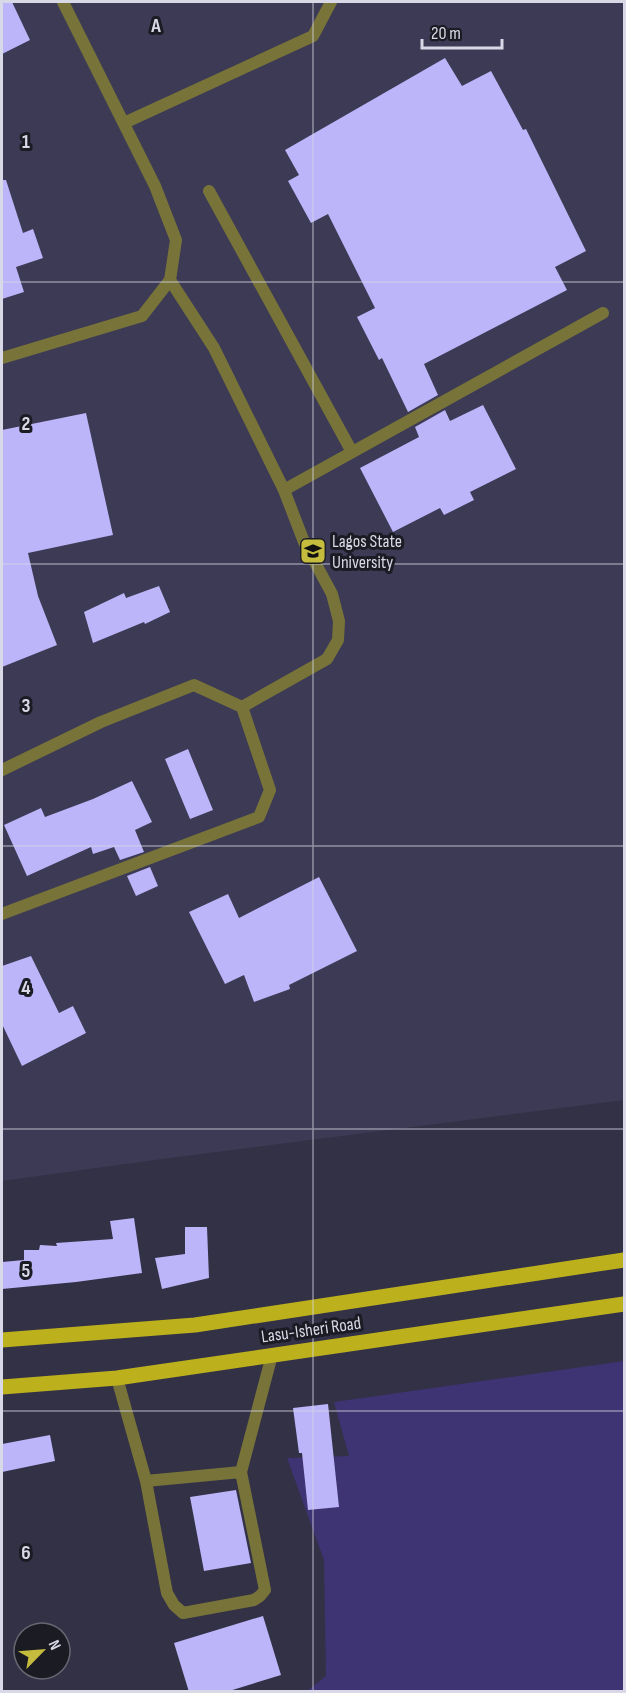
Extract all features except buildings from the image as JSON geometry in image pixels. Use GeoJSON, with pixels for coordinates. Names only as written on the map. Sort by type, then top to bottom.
{"type":"FeatureCollection","features":[{"type":"Feature","properties":{"kind":"main road","name":"Lasu-Isheri Road"},"geometry":{"type":"LineString","coordinates":[[2,1340],[195,1325],[624,1260]]}},
{"type":"Feature","properties":{"kind":"main road","name":"Lasu-Isheri Road"},"geometry":{"type":"LineString","coordinates":[[2,1387],[117,1378],[624,1304]]}},
{"type":"Feature","properties":{"kind":"lane"},"geometry":{"type":"LineString","coordinates":[[2,358],[142,316],[170,280],[176,240],[155,186],[63,2]]}},
{"type":"Feature","properties":{"kind":"lane"},"geometry":{"type":"LineString","coordinates":[[124,123],[312,36],[331,2]]}},
{"type":"Feature","properties":{"kind":"lane"},"geometry":{"type":"LineString","coordinates":[[209,191],[352,452]]}},
{"type":"Feature","properties":{"kind":"lane"},"geometry":{"type":"LineString","coordinates":[[170,280],[214,348],[284,490],[304,542],[332,594],[339,621],[338,640],[327,659],[242,707]]}},
{"type":"Feature","properties":{"kind":"lane"},"geometry":{"type":"LineString","coordinates":[[284,490],[603,313]]}},
{"type":"Feature","properties":{"kind":"lane"},"geometry":{"type":"LineString","coordinates":[[2,770],[100,722],[194,686],[242,707],[270,790],[258,817],[2,914]]}},
{"type":"Feature","properties":{"kind":"lane"},"geometry":{"type":"LineString","coordinates":[[117,1378],[146,1482],[167,1593],[174,1605],[183,1613],[254,1600],[265,1590],[241,1472],[272,1355]]}},
{"type":"Feature","properties":{"kind":"lane"},"geometry":{"type":"LineString","coordinates":[[146,1482],[241,1472]]}},
{"type":"Feature","properties":{"kind":"shaded area","name":"Lagos State University"},"geometry":{"type":"Polygon","coordinates":[[[2,2],[624,2],[624,1100],[2,1181],[2,2]]]}},
{"type":"Feature","properties":{"kind":"shaded area"},"geometry":{"type":"Polygon","coordinates":[[[624,1361],[624,1691],[307,1691],[326,1676],[324,1560],[287,1458],[349,1456],[334,1402],[624,1361]]]}},
{"type":"Feature","properties":{"kind":"place","name":"Lagos State University"},"geometry":{"type":"Point","coordinates":[313,551]}}]}
